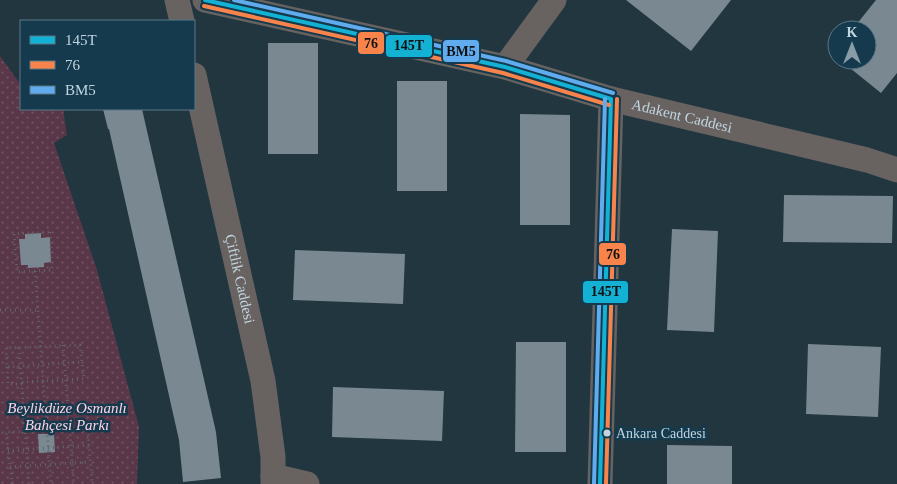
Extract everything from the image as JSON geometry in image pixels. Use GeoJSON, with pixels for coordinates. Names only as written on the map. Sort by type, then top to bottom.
{"type":"FeatureCollection","features":[{"type":"Feature","properties":{"kind":"street"},"geometry":{"type":"LineString","coordinates":[[177,0],[182,20]]}},
{"type":"Feature","properties":{"kind":"street","name":"Adakent Caddesi"},"geometry":{"type":"LineString","coordinates":[[205,0],[505,67],[611,99],[867,160],[897,170]]}},
{"type":"Feature","properties":{"kind":"street"},"geometry":{"type":"LineString","coordinates":[[505,67],[554,0]]}},
{"type":"Feature","properties":{"kind":"street","name":"Çiftlik Caddesi"},"geometry":{"type":"LineString","coordinates":[[195,79],[263,381],[273,457],[273,480]]}},
{"type":"Feature","properties":{"kind":"street"},"geometry":{"type":"LineString","coordinates":[[600,484],[611,99]]}},
{"type":"Feature","properties":{"kind":"street"},"geometry":{"type":"LineString","coordinates":[[273,480],[307,484]]}},
{"type":"Feature","properties":{"kind":"path"},"geometry":{"type":"LineString","coordinates":[[50,232],[52,270],[34,271],[16,272],[14,234],[50,232]]}},
{"type":"Feature","properties":{"kind":"path"},"geometry":{"type":"LineString","coordinates":[[34,271],[51,484]]}},
{"type":"Feature","properties":{"kind":"path"},"geometry":{"type":"LineString","coordinates":[[0,310],[37,310]]}},
{"type":"Feature","properties":{"kind":"path"},"geometry":{"type":"LineString","coordinates":[[64,345],[74,484]]}},
{"type":"Feature","properties":{"kind":"path"},"geometry":{"type":"LineString","coordinates":[[80,345],[84,379],[8,384],[6,348],[40,347],[80,345]]}},
{"type":"Feature","properties":{"kind":"path"},"geometry":{"type":"LineString","coordinates":[[19,348],[29,484]]}},
{"type":"Feature","properties":{"kind":"path"},"geometry":{"type":"LineString","coordinates":[[7,367],[82,362]]}},
{"type":"Feature","properties":{"kind":"path"},"geometry":{"type":"LineString","coordinates":[[12,484],[6,432],[88,429],[92,484]]}},
{"type":"Feature","properties":{"kind":"path"},"geometry":{"type":"LineString","coordinates":[[8,451],[88,445]]}},
{"type":"Feature","properties":{"kind":"path"},"geometry":{"type":"LineString","coordinates":[[10,467],[90,462]]}},
{"type":"Feature","properties":{"kind":"green space","name":"Beylikdüze Osmanlı Bahçesi Parkı"},"geometry":{"type":"Polygon","coordinates":[[[0,56],[20,84],[20,110],[63,110],[67,135],[54,143],[97,270],[139,427],[137,484],[0,484],[0,56]]]}},
{"type":"Feature","properties":{"kind":"building"},"geometry":{"type":"Polygon","coordinates":[[[626,0],[731,0],[691,51],[626,0]]]}},
{"type":"Feature","properties":{"kind":"building"},"geometry":{"type":"Polygon","coordinates":[[[876,0],[897,0],[897,73],[881,93],[852,70],[877,70],[877,20],[860,20],[876,0]]]}},
{"type":"Feature","properties":{"kind":"building"},"geometry":{"type":"Polygon","coordinates":[[[268,43],[318,43],[318,154],[268,154],[268,43]]]}},
{"type":"Feature","properties":{"kind":"building"},"geometry":{"type":"Polygon","coordinates":[[[397,81],[447,81],[447,191],[397,191],[397,81]]]}},
{"type":"Feature","properties":{"kind":"building"},"geometry":{"type":"Polygon","coordinates":[[[103,110],[142,110],[216,432],[221,478],[183,482],[179,440],[103,110]]]}},
{"type":"Feature","properties":{"kind":"building"},"geometry":{"type":"Polygon","coordinates":[[[520,114],[570,115],[570,225],[520,225],[520,114]]]}},
{"type":"Feature","properties":{"kind":"building"},"geometry":{"type":"Polygon","coordinates":[[[784,195],[893,196],[892,243],[783,242],[784,195]]]}},
{"type":"Feature","properties":{"kind":"building"},"geometry":{"type":"Polygon","coordinates":[[[672,229],[718,231],[714,332],[667,330],[672,229]]]}},
{"type":"Feature","properties":{"kind":"building"},"geometry":{"type":"Polygon","coordinates":[[[41,233],[41,238],[50,237],[51,262],[44,263],[44,267],[28,268],[28,265],[21,265],[19,239],[25,239],[25,234],[41,233]]]}},
{"type":"Feature","properties":{"kind":"building"},"geometry":{"type":"Polygon","coordinates":[[[295,250],[405,254],[403,304],[293,300],[295,250]]]}},
{"type":"Feature","properties":{"kind":"building"},"geometry":{"type":"Polygon","coordinates":[[[516,342],[566,342],[566,452],[515,452],[516,342]]]}},
{"type":"Feature","properties":{"kind":"building"},"geometry":{"type":"Polygon","coordinates":[[[808,344],[881,347],[878,417],[806,414],[808,344]]]}},
{"type":"Feature","properties":{"kind":"building"},"geometry":{"type":"Polygon","coordinates":[[[333,387],[444,391],[442,441],[332,437],[333,387]]]}},
{"type":"Feature","properties":{"kind":"building"},"geometry":{"type":"Polygon","coordinates":[[[38,434],[54,434],[55,452],[39,453],[38,434]]]}},
{"type":"Feature","properties":{"kind":"building"},"geometry":{"type":"Polygon","coordinates":[[[667,445],[732,446],[732,484],[667,484],[667,445]]]}},
{"type":"Feature","properties":{"kind":"transit line","name":"145T"},"geometry":{"type":"LineString","coordinates":[[205,0],[505,67],[611,99]]}},
{"type":"Feature","properties":{"kind":"transit line","name":"BM5"},"geometry":{"type":"LineString","coordinates":[[234,0],[506,61],[613,93]]}},
{"type":"Feature","properties":{"kind":"transit line","name":"76"},"geometry":{"type":"LineString","coordinates":[[204,6],[503,73],[609,105]]}},
{"type":"Feature","properties":{"kind":"transit line","name":"BM5"},"geometry":{"type":"LineString","coordinates":[[594,484],[605,99]]}},
{"type":"Feature","properties":{"kind":"transit line","name":"145T"},"geometry":{"type":"LineString","coordinates":[[600,484],[611,99]]}},
{"type":"Feature","properties":{"kind":"transit line","name":"76"},"geometry":{"type":"LineString","coordinates":[[606,484],[617,99]]}},
{"type":"Feature","properties":{"kind":"place","name":"Ankara Caddesi"},"geometry":{"type":"Point","coordinates":[607,433]}}]}
